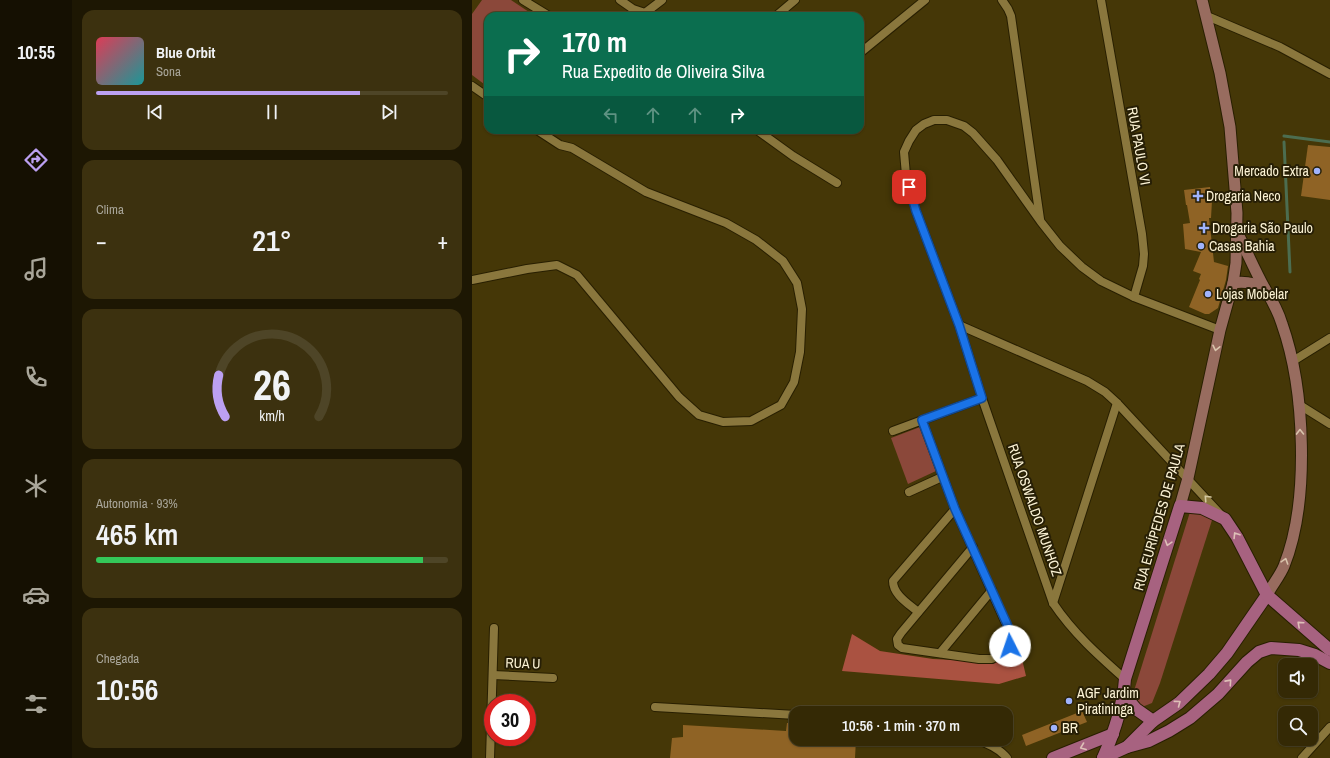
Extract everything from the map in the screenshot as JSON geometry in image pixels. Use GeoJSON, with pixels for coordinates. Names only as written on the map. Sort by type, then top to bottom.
{"type":"FeatureCollection","features":[{"type":"Feature","properties":{"kind":"main road"},"geometry":{"type":"LineString","coordinates":[[1180,506],[1202,508],[1225,519],[1237,537],[1267,595],[1330,650]]}},
{"type":"Feature","properties":{"kind":"main road","name":"RUA EURÍPEDES DE PAULA"},"geometry":{"type":"LineString","coordinates":[[1103,758],[1113,734],[1124,695],[1125,680],[1180,506]]}},
{"type":"Feature","properties":{"kind":"main road"},"geometry":{"type":"LineString","coordinates":[[1125,752],[1153,721],[1179,703],[1209,674],[1227,653],[1267,595]]}},
{"type":"Feature","properties":{"kind":"main road"},"geometry":{"type":"LineString","coordinates":[[1103,758],[1125,752],[1149,741],[1190,718],[1218,694],[1258,652],[1271,648],[1299,650],[1315,655],[1330,663]]}},
{"type":"Feature","properties":{"kind":"main road"},"geometry":{"type":"LineString","coordinates":[[1124,695],[1136,709],[1153,721]]}},
{"type":"Feature","properties":{"kind":"main road"},"geometry":{"type":"LineString","coordinates":[[1053,758],[1113,734]]}},
{"type":"Feature","properties":{"kind":"street"},"geometry":{"type":"LineString","coordinates":[[523,0],[542,12]]}},
{"type":"Feature","properties":{"kind":"street"},"geometry":{"type":"LineString","coordinates":[[620,0],[640,12]]}},
{"type":"Feature","properties":{"kind":"street"},"geometry":{"type":"LineString","coordinates":[[647,12],[662,0]]}},
{"type":"Feature","properties":{"kind":"street"},"geometry":{"type":"LineString","coordinates":[[781,12],[795,0]]}},
{"type":"Feature","properties":{"kind":"street"},"geometry":{"type":"LineString","coordinates":[[864,50],[925,0]]}},
{"type":"Feature","properties":{"kind":"street"},"geometry":{"type":"LineString","coordinates":[[1002,0],[1011,16],[1040,222]]}},
{"type":"Feature","properties":{"kind":"street","name":"RUA PAULO VI"},"geometry":{"type":"LineString","coordinates":[[1100,0],[1144,254],[1143,266],[1134,297]]}},
{"type":"Feature","properties":{"kind":"street","name":"RUA EURÍPEDES DE PAULA"},"geometry":{"type":"LineString","coordinates":[[1180,506],[1188,478],[1220,330],[1233,284],[1236,263],[1237,233],[1230,127],[1220,73],[1206,16],[1200,1]]}},
{"type":"Feature","properties":{"kind":"street"},"geometry":{"type":"LineString","coordinates":[[1206,16],[1280,48],[1330,74]]}},
{"type":"Feature","properties":{"kind":"street"},"geometry":{"type":"LineString","coordinates":[[472,86],[484,94]]}},
{"type":"Feature","properties":{"kind":"street","name":"RUA OSWALDO MUNHOZ"},"geometry":{"type":"LineString","coordinates":[[1125,680],[1071,628],[1053,603],[982,398],[959,325],[916,211],[906,175],[904,152],[909,140],[916,130],[924,124],[934,120],[947,120],[958,123],[969,129],[997,160],[1040,222],[1060,246],[1082,267],[1101,281],[1134,297],[1220,330]]}},
{"type":"Feature","properties":{"kind":"street"},"geometry":{"type":"LineString","coordinates":[[472,280],[527,269],[557,265],[577,275],[679,397],[699,414],[723,422],[751,421],[781,405],[794,382],[800,352],[802,309],[797,283],[783,261],[756,240],[726,223],[646,192],[572,148],[560,145],[543,134]]}},
{"type":"Feature","properties":{"kind":"street"},"geometry":{"type":"LineString","coordinates":[[763,134],[793,156],[837,183]]}},
{"type":"Feature","properties":{"kind":"street"},"geometry":{"type":"LineString","coordinates":[[1237,233],[1277,310],[1293,361],[1300,428],[1299,503],[1294,532],[1283,567],[1267,595]]}},
{"type":"Feature","properties":{"kind":"street"},"geometry":{"type":"LineString","coordinates":[[1233,284],[1247,282],[1257,284],[1265,289]]}},
{"type":"Feature","properties":{"kind":"street"},"geometry":{"type":"LineString","coordinates":[[959,325],[1087,381],[1105,392],[1188,478],[1225,519]]}},
{"type":"Feature","properties":{"kind":"street"},"geometry":{"type":"LineString","coordinates":[[1293,361],[1330,338]]}},
{"type":"Feature","properties":{"kind":"street"},"geometry":{"type":"LineString","coordinates":[[893,431],[982,398]]}},
{"type":"Feature","properties":{"kind":"street"},"geometry":{"type":"LineString","coordinates":[[1053,603],[1117,403]]}},
{"type":"Feature","properties":{"kind":"street"},"geometry":{"type":"LineString","coordinates":[[1298,404],[1330,424]]}},
{"type":"Feature","properties":{"kind":"street"},"geometry":{"type":"LineString","coordinates":[[922,420],[955,509],[973,547],[1011,635],[1010,646],[1002,654],[992,659],[979,659],[902,648],[898,645],[897,639],[973,547]]}},
{"type":"Feature","properties":{"kind":"street"},"geometry":{"type":"LineString","coordinates":[[909,492],[942,477]]}},
{"type":"Feature","properties":{"kind":"street"},"geometry":{"type":"LineString","coordinates":[[918,612],[893,588],[893,582],[955,509]]}},
{"type":"Feature","properties":{"kind":"street"},"geometry":{"type":"LineString","coordinates":[[940,653],[992,590]]}},
{"type":"Feature","properties":{"kind":"street"},"geometry":{"type":"LineString","coordinates":[[490,758],[494,628]]}},
{"type":"Feature","properties":{"kind":"street","name":"RUA U"},"geometry":{"type":"LineString","coordinates":[[493,675],[553,678]]}},
{"type":"Feature","properties":{"kind":"street"},"geometry":{"type":"LineString","coordinates":[[655,707],[789,715]]}},
{"type":"Feature","properties":{"kind":"street"},"geometry":{"type":"LineString","coordinates":[[1302,758],[1330,727]]}},
{"type":"Feature","properties":{"kind":"street"},"geometry":{"type":"LineString","coordinates":[[993,746],[1007,758]]}},
{"type":"Feature","properties":{"kind":"shaded area"},"geometry":{"type":"Polygon","coordinates":[[[482,0],[511,0],[529,12],[484,12],[484,84],[472,75],[472,14],[482,0]]]}},
{"type":"Feature","properties":{"kind":"shaded area"},"geometry":{"type":"Polygon","coordinates":[[[920,427],[936,471],[908,484],[891,438],[920,427]]]}},
{"type":"Feature","properties":{"kind":"shaded area"},"geometry":{"type":"Polygon","coordinates":[[[1190,512],[1213,517],[1160,683],[1152,703],[1142,707],[1133,694],[1190,512]]]}},
{"type":"Feature","properties":{"kind":"shaded area"},"geometry":{"type":"Polygon","coordinates":[[[852,634],[880,651],[933,659],[997,662],[1018,642],[1026,676],[999,684],[842,671],[852,634]]]}},
{"type":"Feature","properties":{"kind":"building","name":"Mercado Extra"},"geometry":{"type":"Polygon","coordinates":[[[1308,145],[1330,147],[1330,200],[1301,196],[1308,145]]]}},
{"type":"Feature","properties":{"kind":"building"},"geometry":{"type":"Polygon","coordinates":[[[1210,187],[1212,201],[1211,218],[1209,218],[1214,262],[1228,266],[1226,280],[1218,308],[1209,314],[1205,314],[1189,307],[1200,280],[1201,274],[1193,271],[1201,252],[1185,249],[1183,224],[1190,223],[1184,190],[1210,187]]]}},
{"type":"Feature","properties":{"kind":"building","name":"BR"},"geometry":{"type":"Polygon","coordinates":[[[1082,711],[1087,722],[1026,746],[1022,735],[1082,711]]]}},
{"type":"Feature","properties":{"kind":"building"},"geometry":{"type":"Polygon","coordinates":[[[787,723],[789,723],[789,746],[856,746],[855,758],[670,758],[672,738],[683,737],[683,725],[786,731],[787,723]]]}},
{"type":"Feature","properties":{"kind":"waterway"},"geometry":{"type":"LineString","coordinates":[[1284,136],[1330,142]]}},
{"type":"Feature","properties":{"kind":"waterway"},"geometry":{"type":"LineString","coordinates":[[1284,142],[1290,272]]}},
{"type":"Feature","properties":{"kind":"place","name":"Mercado Extra"},"geometry":{"type":"Point","coordinates":[1317,171]}},
{"type":"Feature","properties":{"kind":"place","name":"Drogaria Neco"},"geometry":{"type":"Point","coordinates":[1198,196]}},
{"type":"Feature","properties":{"kind":"place","name":"Drogaria São Paulo"},"geometry":{"type":"Point","coordinates":[1204,228]}},
{"type":"Feature","properties":{"kind":"place","name":"Casas Bahia"},"geometry":{"type":"Point","coordinates":[1201,246]}},
{"type":"Feature","properties":{"kind":"place","name":"Lojas Mobelar"},"geometry":{"type":"Point","coordinates":[1208,294]}},
{"type":"Feature","properties":{"kind":"place","name":"AGF Jardim Piratininga"},"geometry":{"type":"Point","coordinates":[1069,701]}},
{"type":"Feature","properties":{"kind":"place","name":"BR"},"geometry":{"type":"Point","coordinates":[1054,728]}},
{"type":"Feature","properties":{"kind":"route"},"geometry":{"type":"LineString","coordinates":[[909,187],[916,211],[959,325],[982,398],[922,420],[955,509],[1007,624],[1011,635],[1010,646]]}}]}
